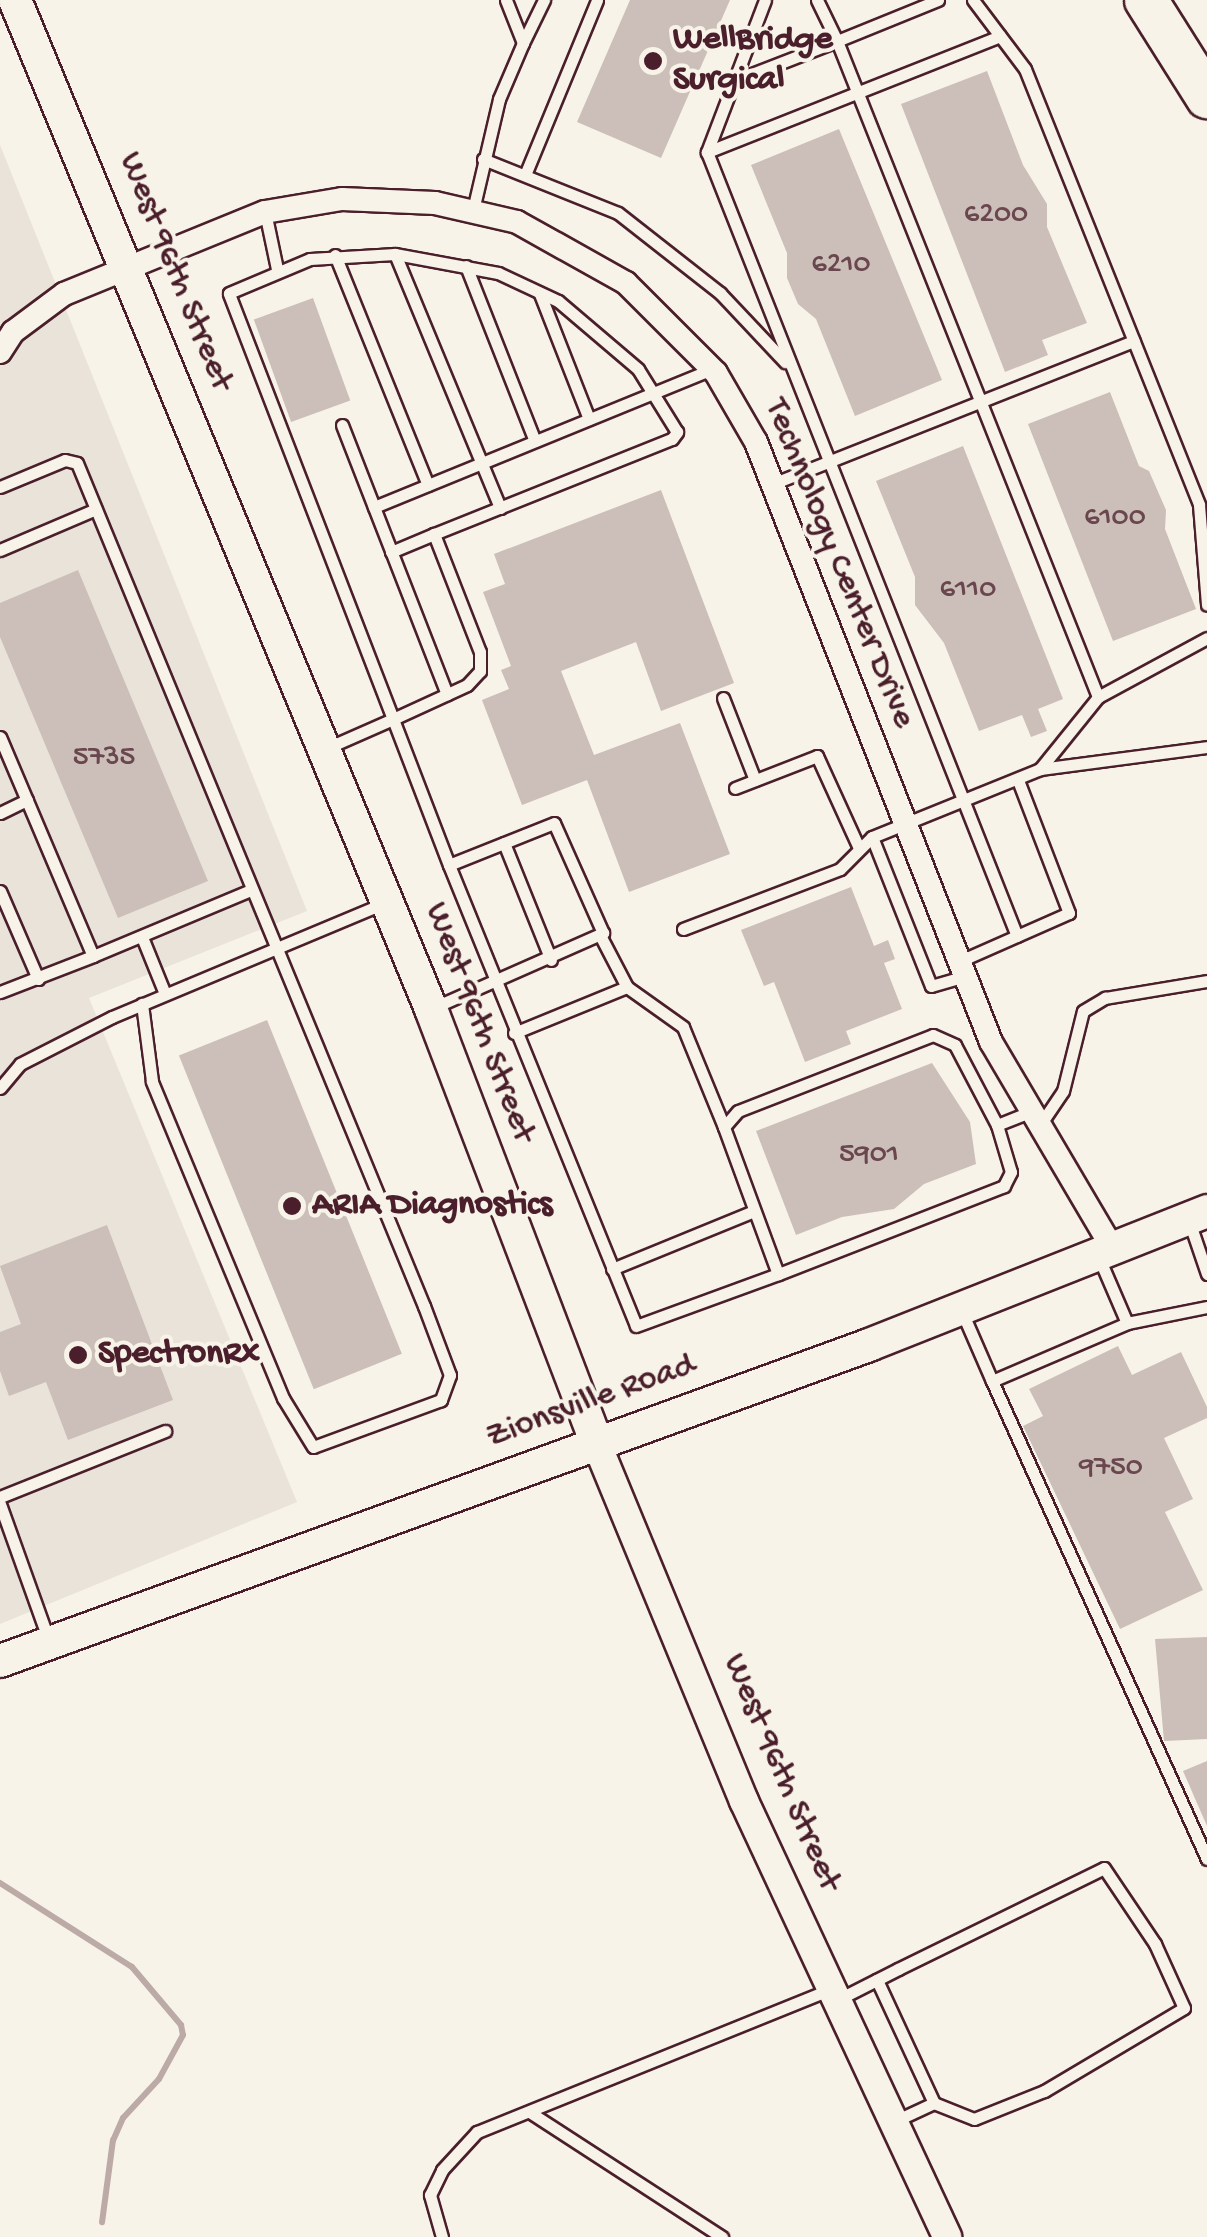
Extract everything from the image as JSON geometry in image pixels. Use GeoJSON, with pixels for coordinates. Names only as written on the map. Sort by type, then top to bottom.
{"type":"FeatureCollection","features":[{"type":"Feature","properties":{"kind":"highway"},"geometry":{"type":"LineString","coordinates":[[1146,0],[1207,97]]}},
{"type":"Feature","properties":{"kind":"main road","name":"West 96th Street"},"geometry":{"type":"LineString","coordinates":[[15,0],[129,265],[431,1008],[596,1442]]}},
{"type":"Feature","properties":{"kind":"main road","name":"Zionsville Road"},"geometry":{"type":"LineString","coordinates":[[0,1661],[960,1308],[1198,1215]]}},
{"type":"Feature","properties":{"kind":"street","name":"Technology Center Drive"},"geometry":{"type":"LineString","coordinates":[[0,352],[14,332],[64,294],[129,265],[265,212],[392,198],[474,210],[517,222],[594,260],[661,313],[712,368],[772,484],[991,1042],[1038,1116],[1104,1249]]}},
{"type":"Feature","properties":{"kind":"street","name":"West 96th Street"},"geometry":{"type":"LineString","coordinates":[[596,1442],[744,1801],[946,2237]]}},
{"type":"Feature","properties":{"kind":"lane"},"geometry":{"type":"LineString","coordinates":[[506,0],[523,43]]}},
{"type":"Feature","properties":{"kind":"lane"},"geometry":{"type":"LineString","coordinates":[[474,210],[483,159],[523,43],[544,0]]}},
{"type":"Feature","properties":{"kind":"lane"},"geometry":{"type":"LineString","coordinates":[[525,175],[597,0]]}},
{"type":"Feature","properties":{"kind":"lane"},"geometry":{"type":"LineString","coordinates":[[765,0],[706,152],[1017,936]]}},
{"type":"Feature","properties":{"kind":"lane"},"geometry":{"type":"LineString","coordinates":[[816,0],[858,93],[1098,696]]}},
{"type":"Feature","properties":{"kind":"lane"},"geometry":{"type":"LineString","coordinates":[[734,81],[938,0]]}},
{"type":"Feature","properties":{"kind":"lane"},"geometry":{"type":"LineString","coordinates":[[973,0],[1026,69],[1198,504],[1207,605]]}},
{"type":"Feature","properties":{"kind":"lane"},"geometry":{"type":"LineString","coordinates":[[706,152],[1000,36]]}},
{"type":"Feature","properties":{"kind":"lane"},"geometry":{"type":"LineString","coordinates":[[483,159],[618,212],[720,293],[791,368]]}},
{"type":"Feature","properties":{"kind":"lane"},"geometry":{"type":"LineString","coordinates":[[265,212],[277,270]]}},
{"type":"Feature","properties":{"kind":"lane"},"geometry":{"type":"LineString","coordinates":[[395,254],[500,508]]}},
{"type":"Feature","properties":{"kind":"lane"},"geometry":{"type":"LineString","coordinates":[[391,552],[672,438],[677,423],[657,392],[615,345],[540,294],[466,266],[395,254],[334,255],[277,270],[234,288],[229,299],[514,1033],[636,1326],[1004,1186],[1011,1172],[997,1125],[955,1044],[933,1036],[738,1112],[724,1126]]}},
{"type":"Feature","properties":{"kind":"lane"},"geometry":{"type":"LineString","coordinates":[[334,255],[428,486]]}},
{"type":"Feature","properties":{"kind":"lane"},"geometry":{"type":"LineString","coordinates":[[466,266],[535,441]]}},
{"type":"Feature","properties":{"kind":"lane"},"geometry":{"type":"LineString","coordinates":[[540,294],[589,419]]}},
{"type":"Feature","properties":{"kind":"lane"},"geometry":{"type":"LineString","coordinates":[[772,484],[1134,341]]}},
{"type":"Feature","properties":{"kind":"lane"},"geometry":{"type":"LineString","coordinates":[[374,508],[712,368]]}},
{"type":"Feature","properties":{"kind":"lane"},"geometry":{"type":"LineString","coordinates":[[342,425],[448,694]]}},
{"type":"Feature","properties":{"kind":"lane"},"geometry":{"type":"LineString","coordinates":[[0,487],[71,460],[96,509],[450,1375],[442,1400],[313,1448],[283,1398],[152,1081],[154,1054],[142,1004]]}},
{"type":"Feature","properties":{"kind":"lane"},"geometry":{"type":"LineString","coordinates":[[0,550],[96,509]]}},
{"type":"Feature","properties":{"kind":"lane"},"geometry":{"type":"LineString","coordinates":[[324,750],[476,679],[481,661],[434,534]]}},
{"type":"Feature","properties":{"kind":"lane"},"geometry":{"type":"LineString","coordinates":[[1040,768],[1098,696],[1207,638]]}},
{"type":"Feature","properties":{"kind":"lane"},"geometry":{"type":"LineString","coordinates":[[723,698],[755,780]]}},
{"type":"Feature","properties":{"kind":"lane"},"geometry":{"type":"LineString","coordinates":[[0,737],[93,956]]}},
{"type":"Feature","properties":{"kind":"lane"},"geometry":{"type":"LineString","coordinates":[[683,929],[840,869],[858,846],[872,836],[1040,768],[1207,747]]}},
{"type":"Feature","properties":{"kind":"lane"},"geometry":{"type":"LineString","coordinates":[[735,788],[820,758],[858,846]]}},
{"type":"Feature","properties":{"kind":"lane"},"geometry":{"type":"LineString","coordinates":[[872,836],[931,986],[1069,909],[1018,780]]}},
{"type":"Feature","properties":{"kind":"lane"},"geometry":{"type":"LineString","coordinates":[[0,813],[27,800]]}},
{"type":"Feature","properties":{"kind":"lane"},"geometry":{"type":"LineString","coordinates":[[449,866],[554,822],[559,826],[602,939],[627,987],[683,1028],[778,1274]]}},
{"type":"Feature","properties":{"kind":"lane"},"geometry":{"type":"LineString","coordinates":[[504,843],[551,960]]}},
{"type":"Feature","properties":{"kind":"lane"},"geometry":{"type":"LineString","coordinates":[[0,992],[251,890]]}},
{"type":"Feature","properties":{"kind":"lane"},"geometry":{"type":"LineString","coordinates":[[0,891],[38,979]]}},
{"type":"Feature","properties":{"kind":"lane"},"geometry":{"type":"LineString","coordinates":[[0,1088],[20,1064],[142,1004],[388,902]]}},
{"type":"Feature","properties":{"kind":"lane"},"geometry":{"type":"LineString","coordinates":[[142,937],[165,994]]}},
{"type":"Feature","properties":{"kind":"lane"},"geometry":{"type":"LineString","coordinates":[[431,1008],[602,939]]}},
{"type":"Feature","properties":{"kind":"lane"},"geometry":{"type":"LineString","coordinates":[[997,1125],[1038,1116],[1063,1091],[1083,1011],[1105,998],[1207,981]]}},
{"type":"Feature","properties":{"kind":"lane"},"geometry":{"type":"LineString","coordinates":[[514,1033],[627,987]]}},
{"type":"Feature","properties":{"kind":"lane"},"geometry":{"type":"LineString","coordinates":[[612,1269],[752,1212]]}},
{"type":"Feature","properties":{"kind":"lane"},"geometry":{"type":"LineString","coordinates":[[1198,1215],[1207,1274]]}},
{"type":"Feature","properties":{"kind":"lane"},"geometry":{"type":"LineString","coordinates":[[1104,1249],[1127,1323]]}},
{"type":"Feature","properties":{"kind":"lane"},"geometry":{"type":"LineString","coordinates":[[992,1381],[1127,1323],[1207,1307]]}},
{"type":"Feature","properties":{"kind":"lane"},"geometry":{"type":"LineString","coordinates":[[960,1308],[1207,1860]]}},
{"type":"Feature","properties":{"kind":"lane"},"geometry":{"type":"LineString","coordinates":[[50,1642],[3,1520],[0,1500],[165,1431]]}},
{"type":"Feature","properties":{"kind":"lane"},"geometry":{"type":"LineString","coordinates":[[442,2237],[430,2196],[442,2170],[477,2132],[877,1980],[1104,1868],[1155,1944],[1184,2008],[1044,2091],[974,2119],[934,2103],[877,1980]]}},
{"type":"Feature","properties":{"kind":"lane"},"geometry":{"type":"LineString","coordinates":[[893,2122],[934,2103]]}},
{"type":"Feature","properties":{"kind":"lane"},"geometry":{"type":"LineString","coordinates":[[531,2113],[722,2237]]}},
{"type":"Feature","properties":{"kind":"shaded area"},"geometry":{"type":"Polygon","coordinates":[[[0,145],[307,911],[89,998],[297,1502],[0,1624],[0,145]]]}},
{"type":"Feature","properties":{"kind":"building","name":"WellBridge Surgical"},"geometry":{"type":"Polygon","coordinates":[[[630,0],[730,0],[661,158],[577,122],[630,0]]]}},
{"type":"Feature","properties":{"kind":"building"},"geometry":{"type":"Polygon","coordinates":[[[987,71],[1023,165],[1047,204],[1047,227],[1087,323],[1042,340],[1048,355],[1005,372],[901,104],[987,71]]]}},
{"type":"Feature","properties":{"kind":"building"},"geometry":{"type":"Polygon","coordinates":[[[839,129],[942,380],[855,416],[816,319],[798,304],[787,278],[787,253],[751,165],[839,129]]]}},
{"type":"Feature","properties":{"kind":"building"},"geometry":{"type":"Polygon","coordinates":[[[313,298],[350,400],[291,422],[254,320],[313,298]]]}},
{"type":"Feature","properties":{"kind":"building"},"geometry":{"type":"Polygon","coordinates":[[[1110,392],[1139,466],[1149,471],[1166,510],[1165,529],[1196,609],[1113,641],[1028,424],[1110,392]]]}},
{"type":"Feature","properties":{"kind":"building"},"geometry":{"type":"Polygon","coordinates":[[[963,446],[1063,699],[1038,709],[1047,731],[1031,737],[1022,715],[979,731],[944,643],[915,605],[915,577],[876,481],[963,446]]]}},
{"type":"Feature","properties":{"kind":"building"},"geometry":{"type":"Polygon","coordinates":[[[661,490],[734,683],[661,711],[636,642],[561,671],[594,755],[680,723],[730,854],[629,892],[587,780],[522,805],[482,700],[509,689],[501,670],[511,666],[483,592],[505,584],[494,554],[661,490]]]}},
{"type":"Feature","properties":{"kind":"building"},"geometry":{"type":"Polygon","coordinates":[[[78,570],[208,881],[118,918],[0,637],[0,603],[78,570]]]}},
{"type":"Feature","properties":{"kind":"building"},"geometry":{"type":"Polygon","coordinates":[[[851,887],[874,946],[888,940],[895,959],[884,963],[902,1009],[846,1031],[851,1044],[805,1062],[774,982],[764,986],[741,930],[851,887]]]}},
{"type":"Feature","properties":{"kind":"building","name":"ARIA Diagnostics"},"geometry":{"type":"Polygon","coordinates":[[[267,1020],[402,1354],[314,1389],[179,1056],[267,1020]]]}},
{"type":"Feature","properties":{"kind":"building"},"geometry":{"type":"Polygon","coordinates":[[[932,1063],[970,1122],[976,1164],[924,1184],[894,1209],[842,1217],[796,1235],[756,1131],[932,1063]]]}},
{"type":"Feature","properties":{"kind":"building","name":"SpectronRx"},"geometry":{"type":"Polygon","coordinates":[[[107,1225],[173,1400],[68,1440],[46,1382],[9,1396],[0,1371],[0,1332],[21,1324],[0,1266],[107,1225]]]}},
{"type":"Feature","properties":{"kind":"building"},"geometry":{"type":"Polygon","coordinates":[[[1118,1346],[1132,1375],[1181,1352],[1207,1407],[1207,1418],[1164,1438],[1193,1499],[1165,1512],[1203,1590],[1120,1629],[1023,1426],[1043,1416],[1029,1389],[1118,1346]]]}},
{"type":"Feature","properties":{"kind":"building"},"geometry":{"type":"Polygon","coordinates":[[[1207,1637],[1207,1739],[1164,1741],[1155,1639],[1207,1637]]]}},
{"type":"Feature","properties":{"kind":"building"},"geometry":{"type":"Polygon","coordinates":[[[1207,1761],[1207,1826],[1183,1771],[1207,1761]]]}},
{"type":"Feature","properties":{"kind":"waterway"},"geometry":{"type":"LineString","coordinates":[[0,1883],[132,1967],[181,2025],[183,2035],[159,2079],[123,2118],[113,2140],[102,2222]]}},
{"type":"Feature","properties":{"kind":"place","name":"WellBridge Surgical"},"geometry":{"type":"Point","coordinates":[653,61]}},
{"type":"Feature","properties":{"kind":"place","name":"ARIA Diagnostics"},"geometry":{"type":"Point","coordinates":[292,1206]}},
{"type":"Feature","properties":{"kind":"place","name":"SpectronRx"},"geometry":{"type":"Point","coordinates":[78,1355]}}]}
